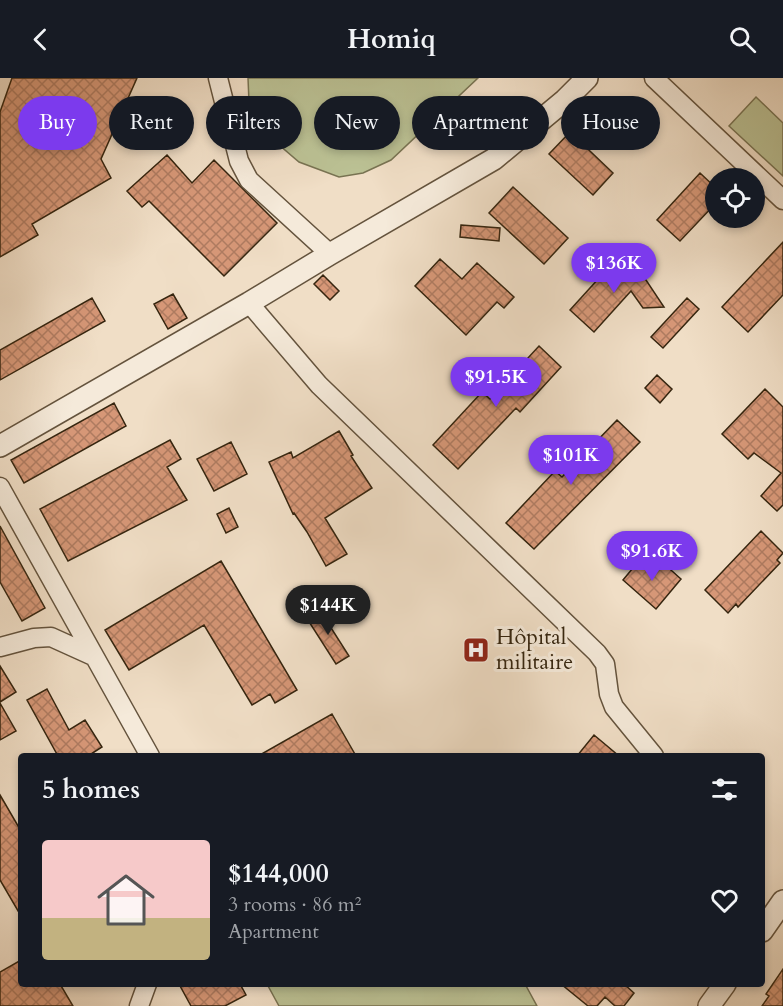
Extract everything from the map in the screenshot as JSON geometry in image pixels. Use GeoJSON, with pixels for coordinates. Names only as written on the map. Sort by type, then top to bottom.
{"type":"FeatureCollection","features":[{"type":"Feature","properties":{"kind":"street"},"geometry":{"type":"LineString","coordinates":[[218,78],[239,161],[249,180],[330,254]]}},
{"type":"Feature","properties":{"kind":"street"},"geometry":{"type":"LineString","coordinates":[[0,446],[495,159],[566,100],[587,78]]}},
{"type":"Feature","properties":{"kind":"street"},"geometry":{"type":"LineString","coordinates":[[654,78],[783,200]]}},
{"type":"Feature","properties":{"kind":"street"},"geometry":{"type":"LineString","coordinates":[[249,303],[319,386],[597,653],[605,664],[609,694],[614,707],[652,753]]}},
{"type":"Feature","properties":{"kind":"street"},"geometry":{"type":"LineString","coordinates":[[0,487],[148,753]]}},
{"type":"Feature","properties":{"kind":"street"},"geometry":{"type":"LineString","coordinates":[[0,647],[34,638],[51,638],[93,656]]}},
{"type":"Feature","properties":{"kind":"street"},"geometry":{"type":"LineString","coordinates":[[765,927],[783,901]]}},
{"type":"Feature","properties":{"kind":"street"},"geometry":{"type":"LineString","coordinates":[[139,1006],[146,987]]}},
{"type":"Feature","properties":{"kind":"street"},"geometry":{"type":"LineString","coordinates":[[709,1006],[723,987]]}},
{"type":"Feature","properties":{"kind":"green space"},"geometry":{"type":"Polygon","coordinates":[[[248,78],[478,78],[459,96],[412,96],[412,140],[391,160],[363,173],[339,177],[299,162],[285,150],[302,150],[302,96],[249,96],[248,78]]]}},
{"type":"Feature","properties":{"kind":"green space"},"geometry":{"type":"Polygon","coordinates":[[[756,97],[783,123],[783,176],[729,126],[756,97]]]}},
{"type":"Feature","properties":{"kind":"green space"},"geometry":{"type":"Polygon","coordinates":[[[269,987],[527,987],[537,1006],[279,1006],[269,987]]]}},
{"type":"Feature","properties":{"kind":"building"},"geometry":{"type":"Polygon","coordinates":[[[12,78],[137,78],[129,96],[109,96],[109,141],[101,159],[111,178],[32,224],[38,235],[0,257],[0,112],[12,78]]]}},
{"type":"Feature","properties":{"kind":"building"},"geometry":{"type":"Polygon","coordinates":[[[561,141],[561,150],[589,150],[613,173],[593,195],[549,154],[561,141]]]}},
{"type":"Feature","properties":{"kind":"building"},"geometry":{"type":"Polygon","coordinates":[[[167,155],[192,183],[214,160],[277,223],[224,276],[149,201],[142,207],[127,191],[167,155]]]}},
{"type":"Feature","properties":{"kind":"building"},"geometry":{"type":"Polygon","coordinates":[[[700,173],[705,178],[705,215],[680,241],[657,220],[700,173]]]}},
{"type":"Feature","properties":{"kind":"building"},"geometry":{"type":"Polygon","coordinates":[[[513,187],[568,238],[544,264],[489,213],[513,187]]]}},
{"type":"Feature","properties":{"kind":"building"},"geometry":{"type":"Polygon","coordinates":[[[461,225],[500,228],[499,241],[460,237],[461,225]]]}},
{"type":"Feature","properties":{"kind":"building"},"geometry":{"type":"Polygon","coordinates":[[[783,242],[783,295],[748,332],[722,307],[783,242]]]}},
{"type":"Feature","properties":{"kind":"building"},"geometry":{"type":"Polygon","coordinates":[[[620,255],[644,277],[664,307],[643,308],[631,291],[594,332],[570,310],[620,255]]]}},
{"type":"Feature","properties":{"kind":"building"},"geometry":{"type":"Polygon","coordinates":[[[440,259],[462,279],[477,263],[514,297],[504,308],[497,302],[466,335],[415,286],[440,259]]]}},
{"type":"Feature","properties":{"kind":"building"},"geometry":{"type":"Polygon","coordinates":[[[323,275],[339,291],[330,300],[314,284],[323,275]]]}},
{"type":"Feature","properties":{"kind":"building"},"geometry":{"type":"Polygon","coordinates":[[[173,294],[187,318],[168,329],[154,304],[173,294]]]}},
{"type":"Feature","properties":{"kind":"building"},"geometry":{"type":"Polygon","coordinates":[[[92,298],[105,321],[0,380],[0,350],[92,298]]]}},
{"type":"Feature","properties":{"kind":"building"},"geometry":{"type":"Polygon","coordinates":[[[687,298],[699,309],[663,348],[651,337],[687,298]]]}},
{"type":"Feature","properties":{"kind":"building"},"geometry":{"type":"Polygon","coordinates":[[[539,346],[561,367],[520,412],[516,408],[458,469],[433,445],[482,392],[490,399],[539,346]]]}},
{"type":"Feature","properties":{"kind":"building"},"geometry":{"type":"Polygon","coordinates":[[[657,375],[672,389],[660,403],[645,388],[657,375]]]}},
{"type":"Feature","properties":{"kind":"building"},"geometry":{"type":"Polygon","coordinates":[[[765,389],[783,407],[783,505],[777,511],[761,496],[781,473],[754,453],[748,459],[722,434],[765,389]]]}},
{"type":"Feature","properties":{"kind":"building"},"geometry":{"type":"Polygon","coordinates":[[[114,403],[126,426],[24,483],[11,460],[114,403]]]}},
{"type":"Feature","properties":{"kind":"building"},"geometry":{"type":"Polygon","coordinates":[[[617,420],[640,442],[534,549],[506,523],[555,471],[562,477],[617,420]]]}},
{"type":"Feature","properties":{"kind":"building"},"geometry":{"type":"Polygon","coordinates":[[[339,431],[353,455],[351,456],[372,488],[325,518],[347,554],[326,566],[307,532],[293,514],[269,462],[291,452],[293,458],[339,431]]]}},
{"type":"Feature","properties":{"kind":"building"},"geometry":{"type":"Polygon","coordinates":[[[170,440],[181,459],[167,467],[187,500],[68,561],[40,509],[170,440]]]}},
{"type":"Feature","properties":{"kind":"building"},"geometry":{"type":"Polygon","coordinates":[[[231,442],[247,474],[214,491],[197,459],[231,442]]]}},
{"type":"Feature","properties":{"kind":"building"},"geometry":{"type":"Polygon","coordinates":[[[229,508],[238,527],[226,533],[217,514],[229,508]]]}},
{"type":"Feature","properties":{"kind":"building"},"geometry":{"type":"Polygon","coordinates":[[[0,526],[45,608],[22,621],[0,582],[0,526]]]}},
{"type":"Feature","properties":{"kind":"building"},"geometry":{"type":"Polygon","coordinates":[[[761,531],[783,553],[777,560],[780,563],[738,607],[736,604],[728,613],[705,590],[761,531]]]}},
{"type":"Feature","properties":{"kind":"building"},"geometry":{"type":"Polygon","coordinates":[[[642,557],[656,570],[662,562],[681,579],[656,609],[623,580],[642,557]]]}},
{"type":"Feature","properties":{"kind":"building"},"geometry":{"type":"Polygon","coordinates":[[[221,561],[297,690],[275,703],[270,694],[252,705],[204,625],[129,670],[105,630],[221,561]]]}},
{"type":"Feature","properties":{"kind":"building"},"geometry":{"type":"Polygon","coordinates":[[[319,609],[349,656],[336,664],[306,617],[319,609]]]}},
{"type":"Feature","properties":{"kind":"building"},"geometry":{"type":"Polygon","coordinates":[[[0,666],[16,692],[0,702],[0,666]]]}},
{"type":"Feature","properties":{"kind":"building"},"geometry":{"type":"Polygon","coordinates":[[[47,689],[69,730],[85,720],[102,747],[93,753],[56,753],[27,700],[47,689]]]}},
{"type":"Feature","properties":{"kind":"building"},"geometry":{"type":"Polygon","coordinates":[[[0,703],[16,731],[0,740],[0,703]]]}},
{"type":"Feature","properties":{"kind":"building"},"geometry":{"type":"Polygon","coordinates":[[[332,714],[354,753],[263,753],[332,714]]]}},
{"type":"Feature","properties":{"kind":"building"},"geometry":{"type":"Polygon","coordinates":[[[594,735],[615,753],[579,753],[594,735]]]}},
{"type":"Feature","properties":{"kind":"building"},"geometry":{"type":"Polygon","coordinates":[[[0,795],[18,826],[18,911],[0,880],[0,795]]]}},
{"type":"Feature","properties":{"kind":"building"},"geometry":{"type":"Polygon","coordinates":[[[18,962],[18,987],[62,987],[73,1006],[0,1006],[0,972],[18,962]]]}},
{"type":"Feature","properties":{"kind":"building"},"geometry":{"type":"Polygon","coordinates":[[[783,969],[783,1006],[762,1006],[769,996],[766,994],[783,969]]]}},
{"type":"Feature","properties":{"kind":"building"},"geometry":{"type":"Polygon","coordinates":[[[181,987],[242,987],[246,995],[225,1006],[191,1006],[181,987]]]}},
{"type":"Feature","properties":{"kind":"building"},"geometry":{"type":"Polygon","coordinates":[[[565,987],[627,987],[634,993],[624,1006],[615,1006],[605,997],[597,1006],[588,1006],[565,987]]]}},
{"type":"Feature","properties":{"kind":"place","name":"Hôpital militaire"},"geometry":{"type":"Point","coordinates":[476,650]}}]}
